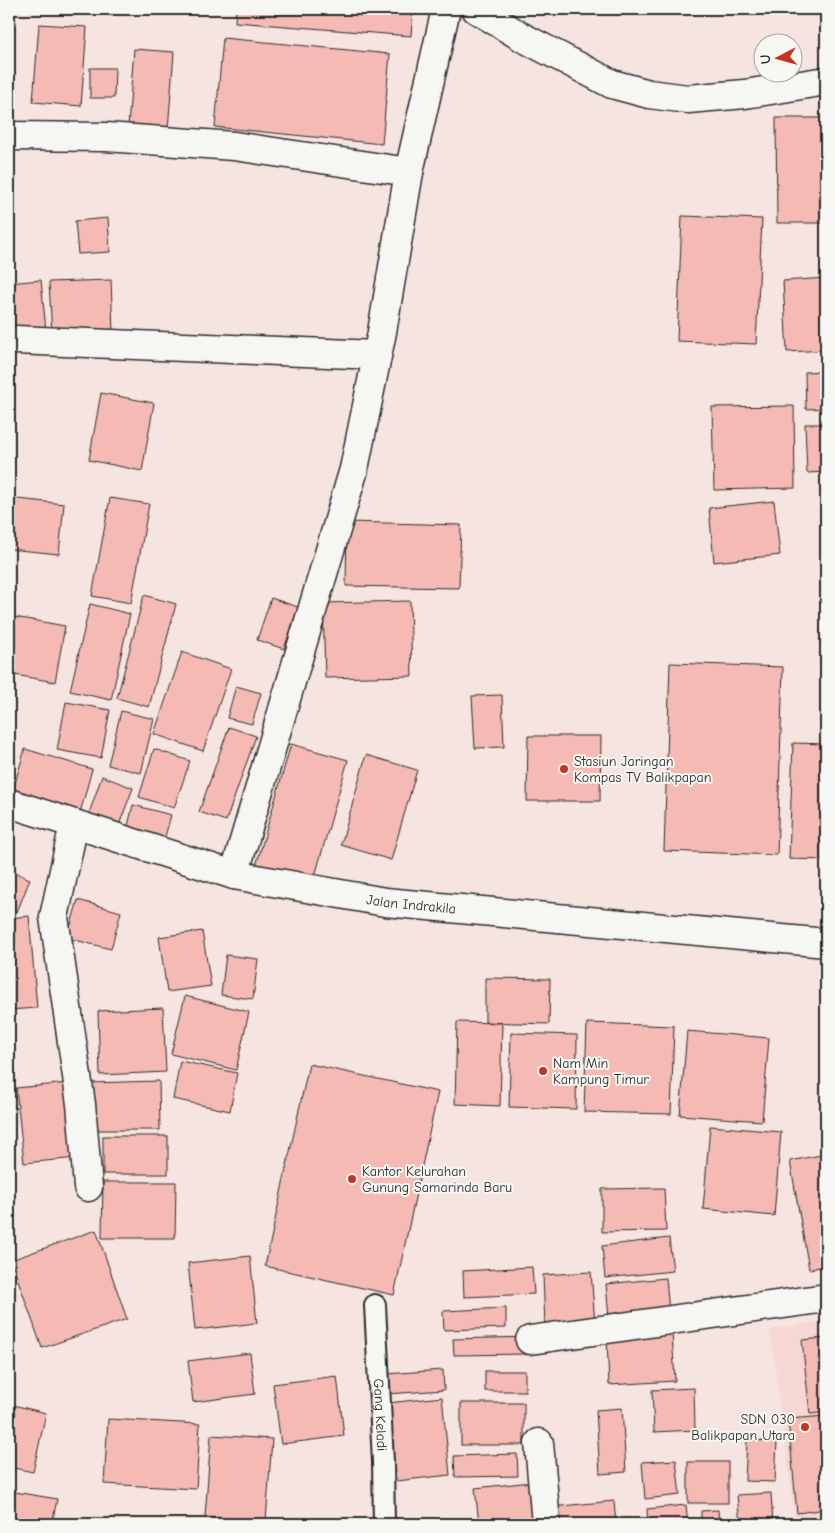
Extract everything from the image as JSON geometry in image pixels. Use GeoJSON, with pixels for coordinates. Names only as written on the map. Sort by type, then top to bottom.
{"type":"FeatureCollection","features":[{"type":"Feature","properties":{"kind":"street"},"geometry":{"type":"LineString","coordinates":[[234,875],[354,469],[377,355],[409,172],[446,9]]}},
{"type":"Feature","properties":{"kind":"street"},"geometry":{"type":"LineString","coordinates":[[476,9],[522,37],[612,84],[649,94],[688,99],[745,94],[826,81]]}},
{"type":"Feature","properties":{"kind":"street"},"geometry":{"type":"LineString","coordinates":[[9,136],[106,137],[234,146],[409,172]]}},
{"type":"Feature","properties":{"kind":"street"},"geometry":{"type":"LineString","coordinates":[[16,340],[377,355]]}},
{"type":"Feature","properties":{"kind":"street","name":"Jalan Indrakila"},"geometry":{"type":"LineString","coordinates":[[9,803],[234,875],[385,902],[826,943]]}},
{"type":"Feature","properties":{"kind":"street"},"geometry":{"type":"LineString","coordinates":[[74,824],[54,917],[82,1104],[88,1187]]}},
{"type":"Feature","properties":{"kind":"street"},"geometry":{"type":"LineString","coordinates":[[530,1340],[826,1298]]}},
{"type":"Feature","properties":{"kind":"street"},"geometry":{"type":"LineString","coordinates":[[538,1444],[546,1524]]}},
{"type":"Feature","properties":{"kind":"lane","name":"Gang Keladi"},"geometry":{"type":"LineString","coordinates":[[375,1305],[384,1462],[384,1524]]}},
{"type":"Feature","properties":{"kind":"shaded area","name":"SDN 030 Balikpapan Utara"},"geometry":{"type":"Polygon","coordinates":[[[826,1320],[826,1524],[796,1524],[770,1330],[826,1320]]]}},
{"type":"Feature","properties":{"kind":"building"},"geometry":{"type":"Polygon","coordinates":[[[236,9],[413,9],[411,36],[235,22],[236,9]]]}},
{"type":"Feature","properties":{"kind":"building"},"geometry":{"type":"Polygon","coordinates":[[[39,24],[87,27],[81,106],[33,102],[39,24]]]}},
{"type":"Feature","properties":{"kind":"building"},"geometry":{"type":"Polygon","coordinates":[[[223,38],[390,54],[382,144],[215,127],[223,38]]]}},
{"type":"Feature","properties":{"kind":"building"},"geometry":{"type":"Polygon","coordinates":[[[134,49],[174,52],[168,130],[128,127],[134,49]]]}},
{"type":"Feature","properties":{"kind":"building"},"geometry":{"type":"Polygon","coordinates":[[[90,68],[115,68],[114,98],[90,98],[90,68]]]}},
{"type":"Feature","properties":{"kind":"building"},"geometry":{"type":"Polygon","coordinates":[[[776,118],[826,118],[826,223],[777,223],[776,118]]]}},
{"type":"Feature","properties":{"kind":"building"},"geometry":{"type":"Polygon","coordinates":[[[682,216],[762,219],[756,344],[677,341],[682,216]]]}},
{"type":"Feature","properties":{"kind":"building"},"geometry":{"type":"Polygon","coordinates":[[[108,218],[110,252],[78,254],[75,221],[108,218]]]}},
{"type":"Feature","properties":{"kind":"building"},"geometry":{"type":"Polygon","coordinates":[[[826,278],[826,350],[787,352],[783,281],[826,278]]]}},
{"type":"Feature","properties":{"kind":"building"},"geometry":{"type":"Polygon","coordinates":[[[41,280],[46,331],[9,334],[9,283],[41,280]]]}},
{"type":"Feature","properties":{"kind":"building"},"geometry":{"type":"Polygon","coordinates":[[[111,280],[113,333],[52,335],[49,282],[111,280]]]}},
{"type":"Feature","properties":{"kind":"building"},"geometry":{"type":"Polygon","coordinates":[[[826,371],[826,408],[806,409],[805,372],[826,371]]]}},
{"type":"Feature","properties":{"kind":"building"},"geometry":{"type":"Polygon","coordinates":[[[101,393],[154,403],[142,471],[89,460],[101,393]]]}},
{"type":"Feature","properties":{"kind":"building"},"geometry":{"type":"Polygon","coordinates":[[[794,406],[795,488],[714,490],[712,407],[794,406]]]}},
{"type":"Feature","properties":{"kind":"building"},"geometry":{"type":"Polygon","coordinates":[[[805,424],[826,424],[826,472],[807,473],[805,424]]]}},
{"type":"Feature","properties":{"kind":"building"},"geometry":{"type":"Polygon","coordinates":[[[9,498],[64,504],[59,554],[9,549],[9,498]]]}},
{"type":"Feature","properties":{"kind":"building"},"geometry":{"type":"Polygon","coordinates":[[[110,498],[149,504],[131,603],[92,596],[110,498]]]}},
{"type":"Feature","properties":{"kind":"building"},"geometry":{"type":"Polygon","coordinates":[[[774,501],[780,555],[714,562],[709,508],[774,501]]]}},
{"type":"Feature","properties":{"kind":"building"},"geometry":{"type":"Polygon","coordinates":[[[347,522],[461,525],[459,588],[346,586],[347,522]]]}},
{"type":"Feature","properties":{"kind":"building"},"geometry":{"type":"Polygon","coordinates":[[[823,557],[826,557],[826,595],[823,557]]]}},
{"type":"Feature","properties":{"kind":"building"},"geometry":{"type":"Polygon","coordinates":[[[144,595],[176,604],[149,707],[117,698],[144,595]]]}},
{"type":"Feature","properties":{"kind":"building"},"geometry":{"type":"Polygon","coordinates":[[[271,598],[298,607],[284,649],[257,640],[271,598]]]}},
{"type":"Feature","properties":{"kind":"building"},"geometry":{"type":"Polygon","coordinates":[[[410,601],[412,676],[325,678],[323,603],[410,601]]]}},
{"type":"Feature","properties":{"kind":"building"},"geometry":{"type":"Polygon","coordinates":[[[90,604],[130,614],[111,700],[70,691],[90,604]]]}},
{"type":"Feature","properties":{"kind":"building"},"geometry":{"type":"Polygon","coordinates":[[[9,616],[65,626],[55,682],[9,674],[9,616]]]}},
{"type":"Feature","properties":{"kind":"building"},"geometry":{"type":"Polygon","coordinates":[[[182,652],[231,669],[203,751],[154,734],[182,652]]]}},
{"type":"Feature","properties":{"kind":"building"},"geometry":{"type":"Polygon","coordinates":[[[670,663],[783,667],[777,855],[664,851],[670,663]]]}},
{"type":"Feature","properties":{"kind":"building"},"geometry":{"type":"Polygon","coordinates":[[[236,686],[261,693],[252,724],[227,718],[236,686]]]}},
{"type":"Feature","properties":{"kind":"building"},"geometry":{"type":"Polygon","coordinates":[[[502,695],[504,747],[475,748],[472,696],[502,695]]]}},
{"type":"Feature","properties":{"kind":"building"},"geometry":{"type":"Polygon","coordinates":[[[66,702],[110,710],[101,758],[57,750],[66,702]]]}},
{"type":"Feature","properties":{"kind":"building"},"geometry":{"type":"Polygon","coordinates":[[[121,711],[154,719],[141,773],[108,765],[121,711]]]}},
{"type":"Feature","properties":{"kind":"building"},"geometry":{"type":"Polygon","coordinates":[[[229,727],[256,736],[226,821],[199,812],[229,727]]]}},
{"type":"Feature","properties":{"kind":"building","name":"Stasiun Jaringan Kompas TV Balikpapan"},"geometry":{"type":"Polygon","coordinates":[[[528,736],[601,736],[600,801],[527,801],[528,736]]]}},
{"type":"Feature","properties":{"kind":"building"},"geometry":{"type":"Polygon","coordinates":[[[793,743],[826,744],[826,860],[789,859],[793,743]]]}},
{"type":"Feature","properties":{"kind":"building"},"geometry":{"type":"Polygon","coordinates":[[[291,744],[348,760],[313,883],[256,866],[291,744]]]}},
{"type":"Feature","properties":{"kind":"building"},"geometry":{"type":"Polygon","coordinates":[[[25,749],[92,769],[80,813],[12,793],[25,749]]]}},
{"type":"Feature","properties":{"kind":"building"},"geometry":{"type":"Polygon","coordinates":[[[154,749],[190,761],[174,808],[139,797],[154,749]]]}},
{"type":"Feature","properties":{"kind":"building"},"geometry":{"type":"Polygon","coordinates":[[[366,755],[417,770],[391,860],[341,845],[366,755]]]}},
{"type":"Feature","properties":{"kind":"building"},"geometry":{"type":"Polygon","coordinates":[[[102,776],[133,788],[116,833],[86,822],[102,776]]]}},
{"type":"Feature","properties":{"kind":"building"},"geometry":{"type":"Polygon","coordinates":[[[133,805],[171,815],[164,840],[127,830],[133,805]]]}},
{"type":"Feature","properties":{"kind":"building"},"geometry":{"type":"Polygon","coordinates":[[[9,870],[30,879],[17,912],[9,909],[9,870]]]}},
{"type":"Feature","properties":{"kind":"building"},"geometry":{"type":"Polygon","coordinates":[[[78,900],[121,912],[111,949],[67,938],[78,900]]]}},
{"type":"Feature","properties":{"kind":"building"},"geometry":{"type":"Polygon","coordinates":[[[29,916],[37,1008],[9,1010],[9,918],[29,916]]]}},
{"type":"Feature","properties":{"kind":"building"},"geometry":{"type":"Polygon","coordinates":[[[202,931],[211,986],[167,992],[159,937],[202,931]]]}},
{"type":"Feature","properties":{"kind":"building"},"geometry":{"type":"Polygon","coordinates":[[[226,955],[258,959],[253,999],[221,995],[226,955]]]}},
{"type":"Feature","properties":{"kind":"building"},"geometry":{"type":"Polygon","coordinates":[[[485,978],[550,979],[549,1024],[485,1022],[485,978]]]}},
{"type":"Feature","properties":{"kind":"building"},"geometry":{"type":"Polygon","coordinates":[[[185,996],[249,1012],[236,1070],[171,1054],[185,996]]]}},
{"type":"Feature","properties":{"kind":"building"},"geometry":{"type":"Polygon","coordinates":[[[163,1008],[166,1072],[100,1075],[98,1011],[163,1008]]]}},
{"type":"Feature","properties":{"kind":"building"},"geometry":{"type":"Polygon","coordinates":[[[457,1022],[502,1023],[500,1106],[455,1104],[457,1022]]]}},
{"type":"Feature","properties":{"kind":"building"},"geometry":{"type":"Polygon","coordinates":[[[587,1023],[674,1026],[671,1114],[584,1112],[587,1023]]]}},
{"type":"Feature","properties":{"kind":"building"},"geometry":{"type":"Polygon","coordinates":[[[687,1031],[769,1038],[762,1121],[680,1115],[687,1031]]]}},
{"type":"Feature","properties":{"kind":"building","name":"Nam Min Kampung Timur"},"geometry":{"type":"Polygon","coordinates":[[[511,1033],[577,1035],[576,1109],[509,1107],[511,1033]]]}},
{"type":"Feature","properties":{"kind":"building"},"geometry":{"type":"Polygon","coordinates":[[[180,1061],[237,1073],[230,1111],[173,1099],[180,1061]]]}},
{"type":"Feature","properties":{"kind":"building","name":"Kantor Kelurahan Gunung Samarinda Baru"},"geometry":{"type":"Polygon","coordinates":[[[309,1064],[438,1092],[394,1295],[265,1266],[309,1064]]]}},
{"type":"Feature","properties":{"kind":"building"},"geometry":{"type":"Polygon","coordinates":[[[159,1081],[160,1130],[89,1130],[89,1083],[159,1081]]]}},
{"type":"Feature","properties":{"kind":"building"},"geometry":{"type":"Polygon","coordinates":[[[69,1083],[77,1158],[24,1163],[16,1088],[69,1083]]]}},
{"type":"Feature","properties":{"kind":"building"},"geometry":{"type":"Polygon","coordinates":[[[710,1126],[781,1132],[774,1216],[703,1209],[710,1126]]]}},
{"type":"Feature","properties":{"kind":"building"},"geometry":{"type":"Polygon","coordinates":[[[103,1136],[168,1136],[168,1174],[103,1174],[103,1136]]]}},
{"type":"Feature","properties":{"kind":"building"},"geometry":{"type":"Polygon","coordinates":[[[826,1154],[826,1266],[809,1269],[790,1161],[826,1154]]]}},
{"type":"Feature","properties":{"kind":"building"},"geometry":{"type":"Polygon","coordinates":[[[103,1182],[176,1182],[175,1238],[102,1238],[103,1182]]]}},
{"type":"Feature","properties":{"kind":"building"},"geometry":{"type":"Polygon","coordinates":[[[664,1188],[666,1231],[602,1232],[602,1189],[664,1188]]]}},
{"type":"Feature","properties":{"kind":"building"},"geometry":{"type":"Polygon","coordinates":[[[96,1230],[127,1319],[42,1348],[11,1260],[96,1230]]]}},
{"type":"Feature","properties":{"kind":"building"},"geometry":{"type":"Polygon","coordinates":[[[669,1238],[673,1271],[605,1278],[602,1246],[669,1238]]]}},
{"type":"Feature","properties":{"kind":"building"},"geometry":{"type":"Polygon","coordinates":[[[250,1256],[257,1323],[195,1330],[188,1263],[250,1256]]]}},
{"type":"Feature","properties":{"kind":"building"},"geometry":{"type":"Polygon","coordinates":[[[532,1267],[534,1294],[464,1297],[463,1271],[532,1267]]]}},
{"type":"Feature","properties":{"kind":"building"},"geometry":{"type":"Polygon","coordinates":[[[591,1272],[595,1323],[545,1326],[543,1275],[591,1272]]]}},
{"type":"Feature","properties":{"kind":"building"},"geometry":{"type":"Polygon","coordinates":[[[666,1278],[669,1312],[609,1318],[606,1284],[666,1278]]]}},
{"type":"Feature","properties":{"kind":"building"},"geometry":{"type":"Polygon","coordinates":[[[506,1308],[506,1328],[444,1330],[443,1311],[506,1308]]]}},
{"type":"Feature","properties":{"kind":"building"},"geometry":{"type":"Polygon","coordinates":[[[9,1323],[13,1364],[9,1365],[9,1323]]]}},
{"type":"Feature","properties":{"kind":"building"},"geometry":{"type":"Polygon","coordinates":[[[672,1334],[675,1381],[609,1385],[607,1338],[672,1334]]]}},
{"type":"Feature","properties":{"kind":"building"},"geometry":{"type":"Polygon","coordinates":[[[529,1337],[529,1354],[454,1355],[453,1339],[529,1337]]]}},
{"type":"Feature","properties":{"kind":"building"},"geometry":{"type":"Polygon","coordinates":[[[826,1338],[826,1412],[810,1414],[802,1340],[826,1338]]]}},
{"type":"Feature","properties":{"kind":"building"},"geometry":{"type":"Polygon","coordinates":[[[250,1353],[255,1394],[193,1402],[188,1361],[250,1353]]]}},
{"type":"Feature","properties":{"kind":"building"},"geometry":{"type":"Polygon","coordinates":[[[443,1370],[444,1390],[387,1394],[385,1374],[443,1370]]]}},
{"type":"Feature","properties":{"kind":"building"},"geometry":{"type":"Polygon","coordinates":[[[485,1371],[525,1371],[525,1391],[485,1391],[485,1371]]]}},
{"type":"Feature","properties":{"kind":"building"},"geometry":{"type":"Polygon","coordinates":[[[337,1376],[344,1436],[281,1444],[273,1384],[337,1376]]]}},
{"type":"Feature","properties":{"kind":"building"},"geometry":{"type":"Polygon","coordinates":[[[694,1388],[695,1430],[654,1432],[652,1390],[694,1388]]]}},
{"type":"Feature","properties":{"kind":"building"},"geometry":{"type":"Polygon","coordinates":[[[442,1397],[450,1475],[396,1481],[388,1403],[442,1397]]]}},
{"type":"Feature","properties":{"kind":"building"},"geometry":{"type":"Polygon","coordinates":[[[461,1403],[524,1403],[524,1445],[461,1445],[461,1403]]]}},
{"type":"Feature","properties":{"kind":"building"},"geometry":{"type":"Polygon","coordinates":[[[9,1404],[46,1413],[33,1472],[9,1467],[9,1404]]]}},
{"type":"Feature","properties":{"kind":"building"},"geometry":{"type":"Polygon","coordinates":[[[622,1408],[626,1472],[600,1474],[596,1410],[622,1408]]]}},
{"type":"Feature","properties":{"kind":"building"},"geometry":{"type":"Polygon","coordinates":[[[826,1416],[826,1509],[797,1513],[788,1419],[826,1416]]]}},
{"type":"Feature","properties":{"kind":"building"},"geometry":{"type":"Polygon","coordinates":[[[108,1419],[200,1424],[196,1489],[104,1484],[108,1419]]]}},
{"type":"Feature","properties":{"kind":"building"},"geometry":{"type":"Polygon","coordinates":[[[211,1435],[272,1439],[266,1521],[205,1517],[211,1435]]]}},
{"type":"Feature","properties":{"kind":"building"},"geometry":{"type":"Polygon","coordinates":[[[747,1440],[777,1441],[775,1482],[745,1481],[747,1440]]]}},
{"type":"Feature","properties":{"kind":"building"},"geometry":{"type":"Polygon","coordinates":[[[517,1454],[518,1476],[455,1477],[454,1456],[517,1454]]]}},
{"type":"Feature","properties":{"kind":"building"},"geometry":{"type":"Polygon","coordinates":[[[676,1460],[680,1495],[645,1499],[642,1462],[676,1460]]]}},
{"type":"Feature","properties":{"kind":"building"},"geometry":{"type":"Polygon","coordinates":[[[688,1462],[728,1462],[728,1503],[688,1503],[688,1462]]]}},
{"type":"Feature","properties":{"kind":"building"},"geometry":{"type":"Polygon","coordinates":[[[532,1482],[537,1524],[479,1524],[475,1488],[532,1482]]]}},
{"type":"Feature","properties":{"kind":"building"},"geometry":{"type":"Polygon","coordinates":[[[9,1491],[57,1499],[52,1524],[9,1524],[9,1491]]]}},
{"type":"Feature","properties":{"kind":"building"},"geometry":{"type":"Polygon","coordinates":[[[771,1493],[773,1524],[740,1524],[737,1495],[771,1493]]]}},
{"type":"Feature","properties":{"kind":"building"},"geometry":{"type":"Polygon","coordinates":[[[614,1501],[616,1524],[552,1524],[551,1507],[614,1501]]]}},
{"type":"Feature","properties":{"kind":"building"},"geometry":{"type":"Polygon","coordinates":[[[686,1505],[688,1524],[648,1524],[647,1509],[686,1505]]]}},
{"type":"Feature","properties":{"kind":"building"},"geometry":{"type":"Polygon","coordinates":[[[718,1510],[719,1524],[701,1524],[701,1511],[718,1510]]]}},
{"type":"Feature","properties":{"kind":"building"},"geometry":{"type":"Polygon","coordinates":[[[335,1519],[335,1524],[300,1524],[300,1521],[335,1519]]]}},
{"type":"Feature","properties":{"kind":"place","name":"Stasiun Jaringan Kompas TV Balikpapan"},"geometry":{"type":"Point","coordinates":[564,769]}},
{"type":"Feature","properties":{"kind":"place","name":"Nam Min Kampung Timur"},"geometry":{"type":"Point","coordinates":[543,1071]}},
{"type":"Feature","properties":{"kind":"place","name":"Kantor Kelurahan Gunung Samarinda Baru"},"geometry":{"type":"Point","coordinates":[352,1179]}},
{"type":"Feature","properties":{"kind":"place","name":"SDN 030 Balikpapan Utara"},"geometry":{"type":"Point","coordinates":[805,1427]}}]}
